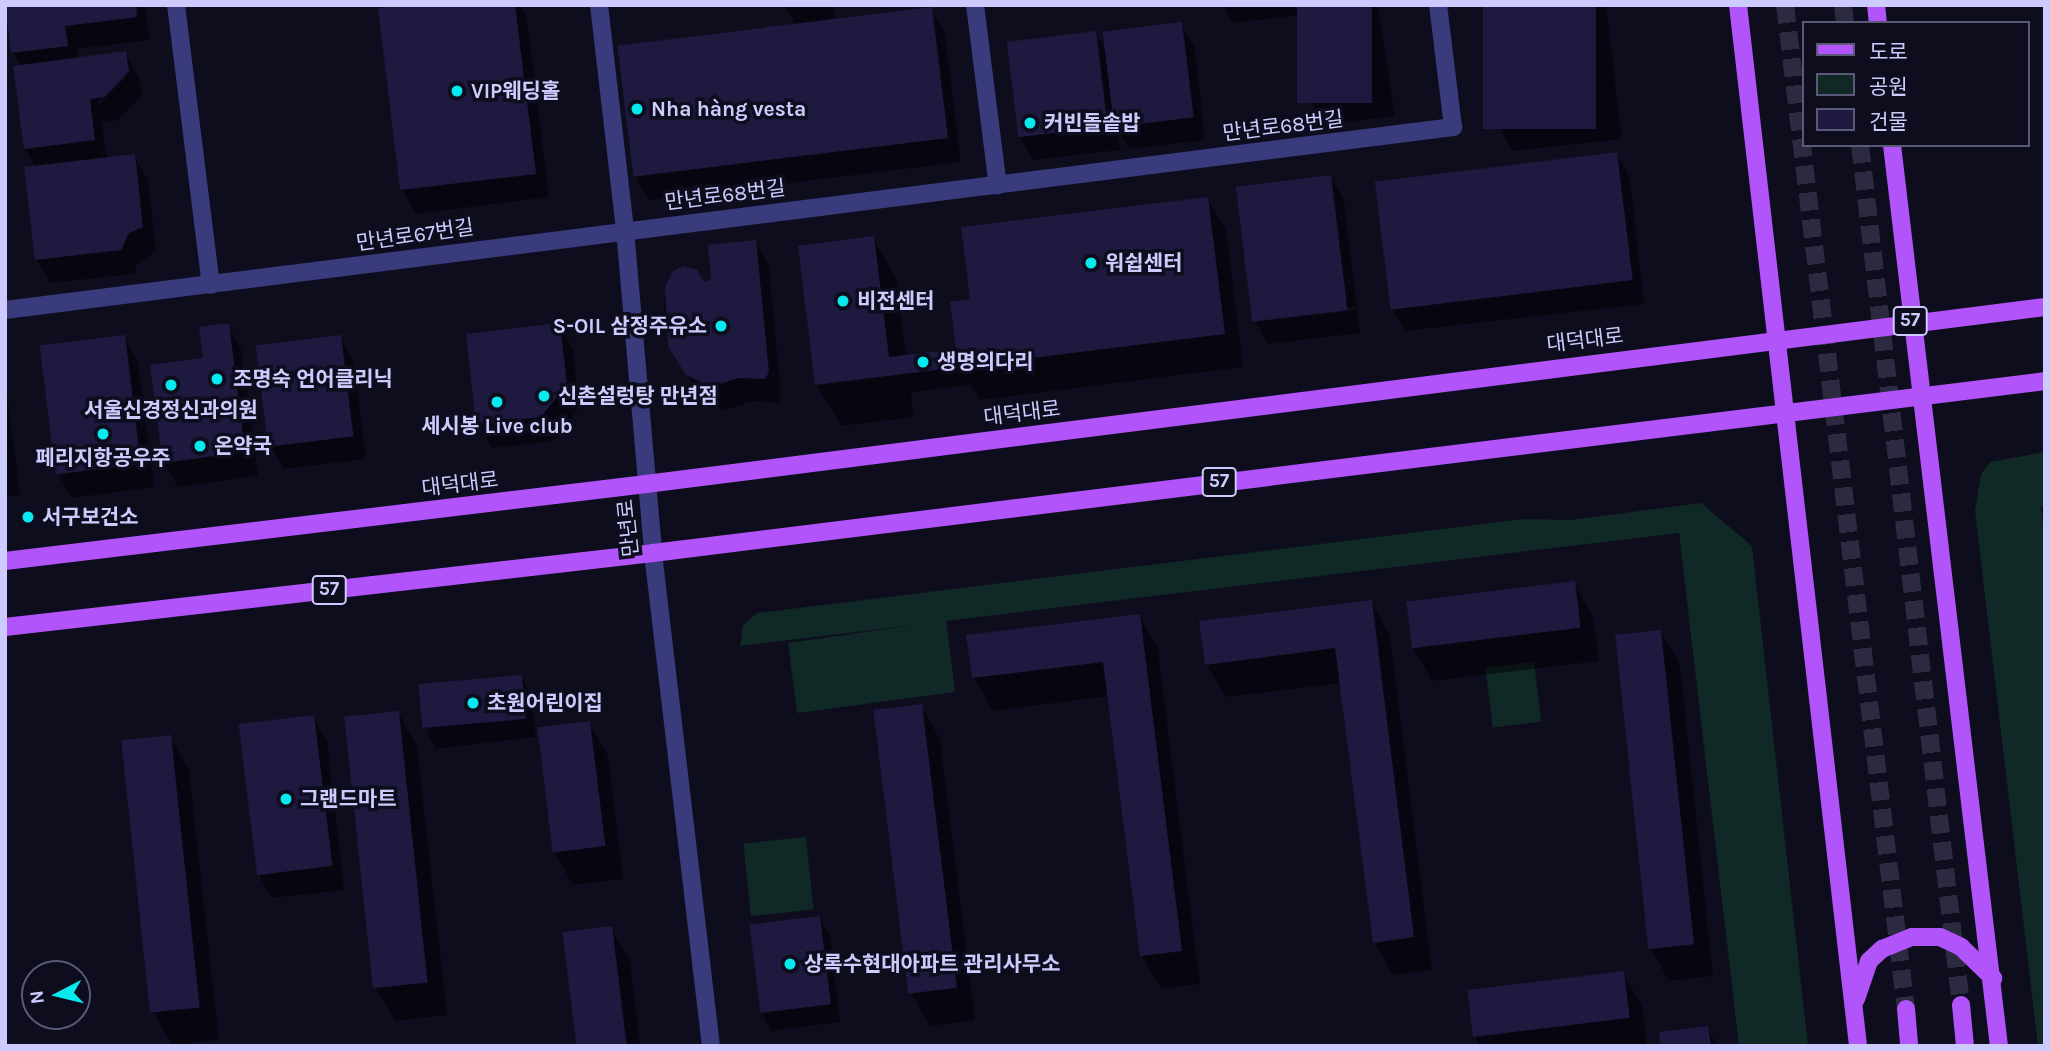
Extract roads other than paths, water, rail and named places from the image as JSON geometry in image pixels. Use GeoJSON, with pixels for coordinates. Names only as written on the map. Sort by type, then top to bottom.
{"type":"FeatureCollection","features":[{"type":"Feature","properties":{"kind":"main road"},"geometry":{"type":"LineString","coordinates":[[1738,5],[1858,1046]]}},
{"type":"Feature","properties":{"kind":"main road"},"geometry":{"type":"LineString","coordinates":[[1892,147],[1999,1046]]}},
{"type":"Feature","properties":{"kind":"main road","name":"대덕대로"},"geometry":{"type":"LineString","coordinates":[[5,561],[646,484],[1776,338],[2045,307]]}},
{"type":"Feature","properties":{"kind":"main road","name":"57"},"geometry":{"type":"LineString","coordinates":[[5,627],[653,553],[2045,381]]}},
{"type":"Feature","properties":{"kind":"main road"},"geometry":{"type":"LineString","coordinates":[[1854,1012],[1858,984],[1869,961],[1882,949],[1912,937],[1940,937],[1961,947],[1993,978]]}},
{"type":"Feature","properties":{"kind":"main road"},"geometry":{"type":"LineString","coordinates":[[1961,1005],[1965,1046]]}},
{"type":"Feature","properties":{"kind":"main road"},"geometry":{"type":"LineString","coordinates":[[1906,1009],[1909,1046]]}},
{"type":"Feature","properties":{"kind":"street"},"geometry":{"type":"LineString","coordinates":[[176,5],[211,285]]}},
{"type":"Feature","properties":{"kind":"street","name":"만년로"},"geometry":{"type":"LineString","coordinates":[[599,5],[625,230],[653,553],[711,1046]]}},
{"type":"Feature","properties":{"kind":"street"},"geometry":{"type":"LineString","coordinates":[[975,5],[998,186]]}},
{"type":"Feature","properties":{"kind":"street","name":"만년로68번길"},"geometry":{"type":"LineString","coordinates":[[625,230],[998,186],[1453,127],[1438,5]]}},
{"type":"Feature","properties":{"kind":"street","name":"만년로67번길"},"geometry":{"type":"LineString","coordinates":[[5,310],[625,230]]}},
{"type":"Feature","properties":{"kind":"tunnel"},"geometry":{"type":"LineString","coordinates":[[1785,5],[1801,138]]}},
{"type":"Feature","properties":{"kind":"tunnel"},"geometry":{"type":"LineString","coordinates":[[1843,5],[1845,21]]}},
{"type":"Feature","properties":{"kind":"tunnel"},"geometry":{"type":"LineString","coordinates":[[1802,147],[1906,1009]]}},
{"type":"Feature","properties":{"kind":"tunnel"},"geometry":{"type":"LineString","coordinates":[[1860,147],[1961,1005]]}},
{"type":"Feature","properties":{"kind":"place","name":"VIP웨딩홀"},"geometry":{"type":"Point","coordinates":[457,91]}},
{"type":"Feature","properties":{"kind":"place","name":"Nha hàng vesta"},"geometry":{"type":"Point","coordinates":[637,109]}},
{"type":"Feature","properties":{"kind":"place","name":"커빈돌솥밥"},"geometry":{"type":"Point","coordinates":[1030,123]}},
{"type":"Feature","properties":{"kind":"place","name":"워쉽센터"},"geometry":{"type":"Point","coordinates":[1091,263]}},
{"type":"Feature","properties":{"kind":"place","name":"비전센터"},"geometry":{"type":"Point","coordinates":[843,301]}},
{"type":"Feature","properties":{"kind":"place","name":"S-OIL 삼정주유소"},"geometry":{"type":"Point","coordinates":[721,326]}},
{"type":"Feature","properties":{"kind":"place","name":"생명의다리"},"geometry":{"type":"Point","coordinates":[923,362]}},
{"type":"Feature","properties":{"kind":"place","name":"조명숙 언어클리닉"},"geometry":{"type":"Point","coordinates":[217,379]}},
{"type":"Feature","properties":{"kind":"place","name":"서울신경정신과의원"},"geometry":{"type":"Point","coordinates":[171,385]}},
{"type":"Feature","properties":{"kind":"place","name":"신촌설렁탕 만년점"},"geometry":{"type":"Point","coordinates":[544,396]}},
{"type":"Feature","properties":{"kind":"place","name":"세시봉 Live club"},"geometry":{"type":"Point","coordinates":[497,402]}},
{"type":"Feature","properties":{"kind":"place","name":"페리지항공우주"},"geometry":{"type":"Point","coordinates":[103,434]}},
{"type":"Feature","properties":{"kind":"place","name":"온약국"},"geometry":{"type":"Point","coordinates":[200,446]}},
{"type":"Feature","properties":{"kind":"place","name":"서구보건소"},"geometry":{"type":"Point","coordinates":[28,517]}},
{"type":"Feature","properties":{"kind":"place","name":"초원어린이집"},"geometry":{"type":"Point","coordinates":[473,703]}},
{"type":"Feature","properties":{"kind":"place","name":"그랜드마트"},"geometry":{"type":"Point","coordinates":[286,799]}},
{"type":"Feature","properties":{"kind":"place","name":"상록수현대아파트 관리사무소"},"geometry":{"type":"Point","coordinates":[790,964]}}]}
